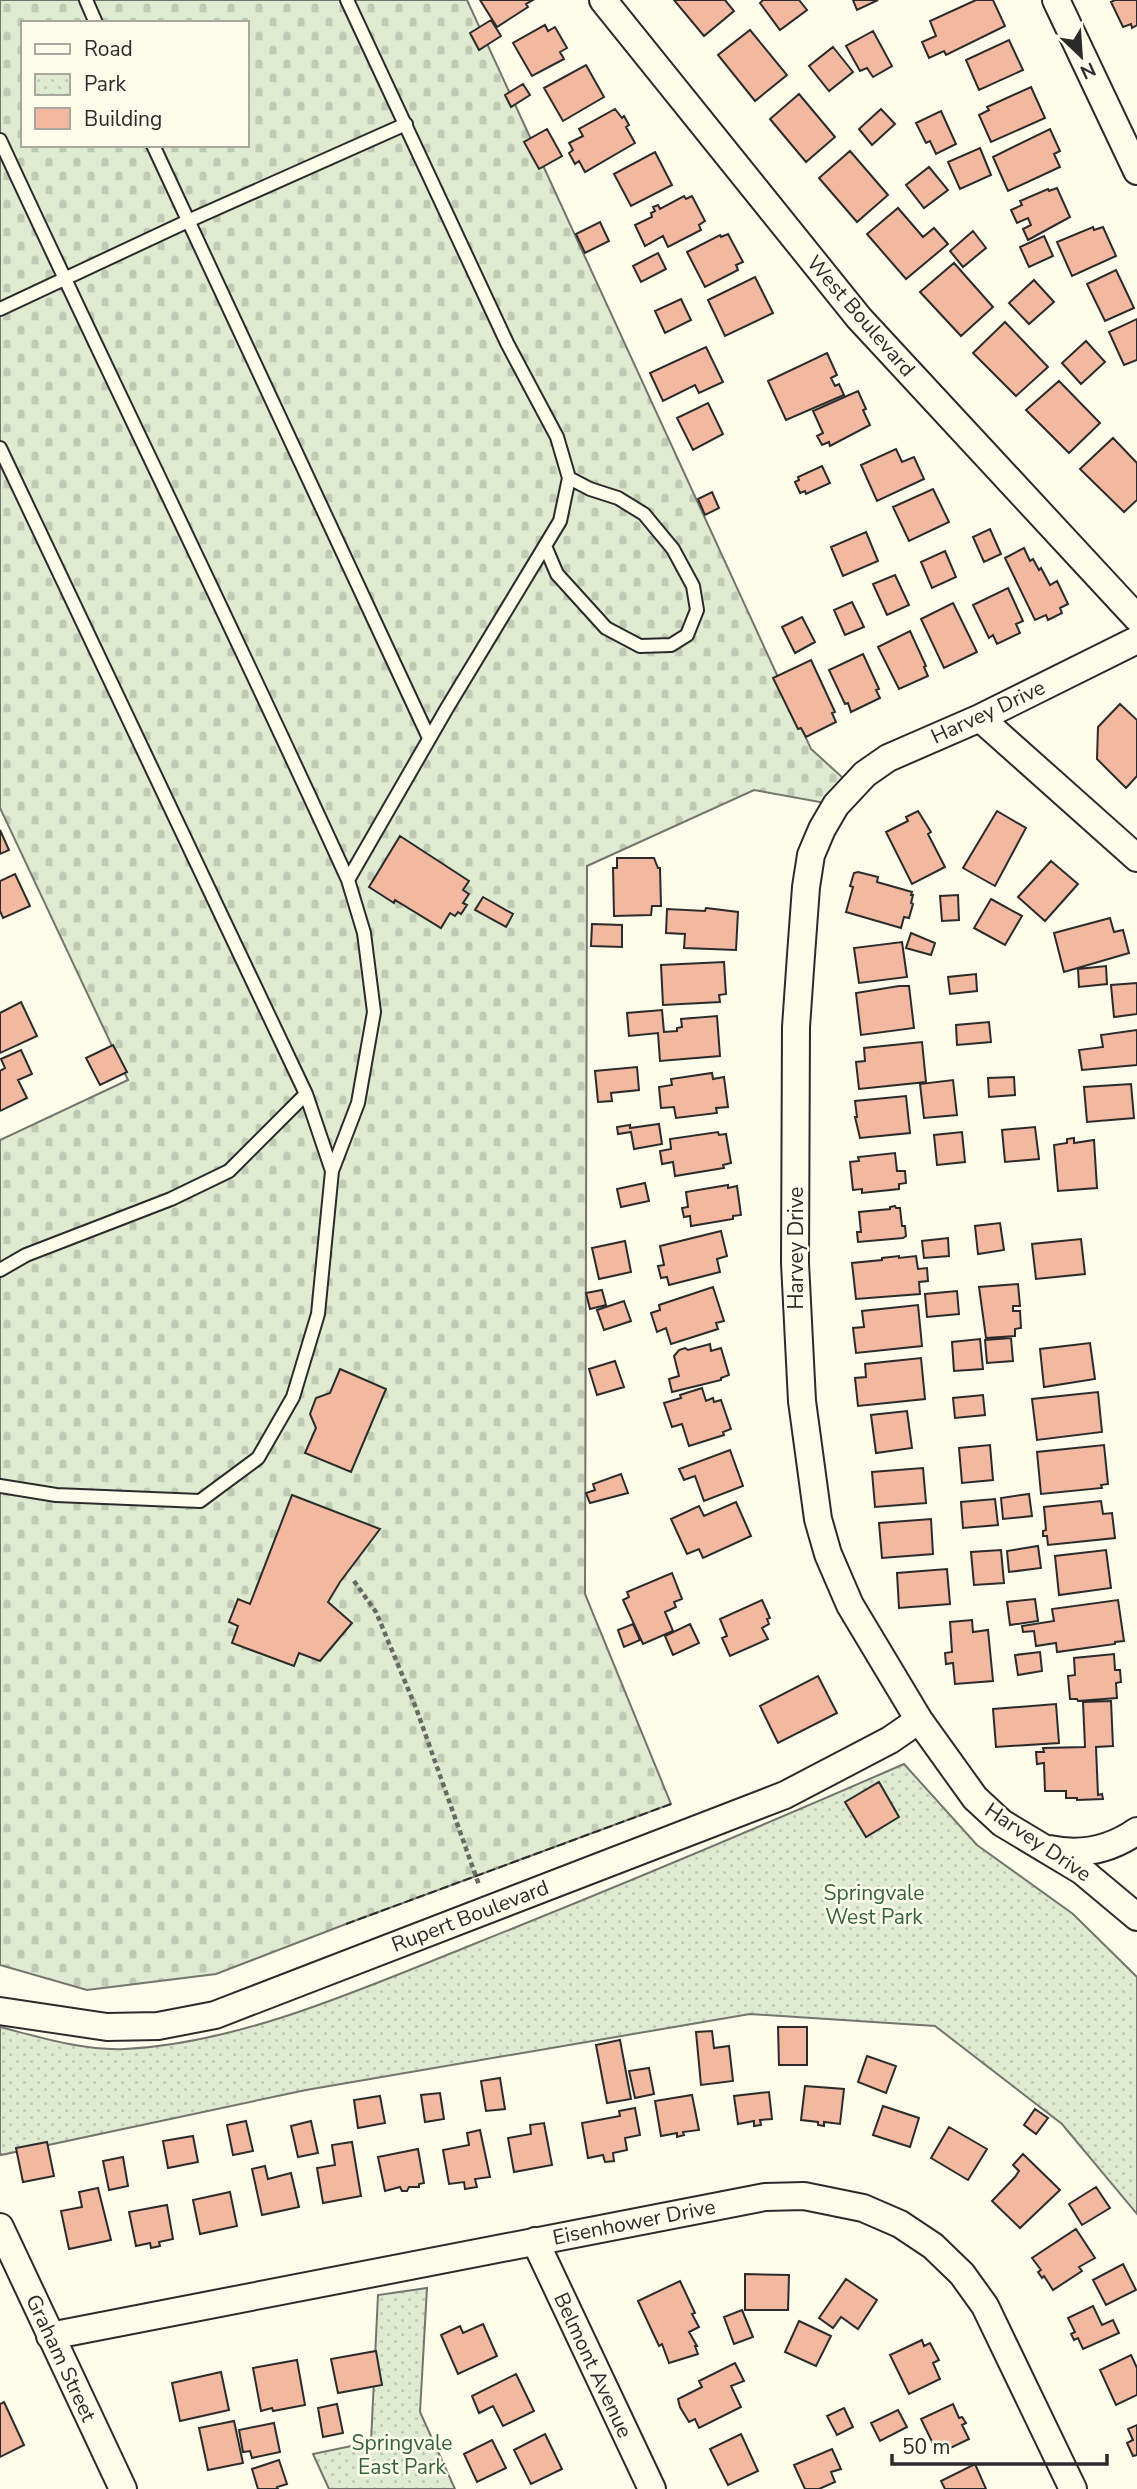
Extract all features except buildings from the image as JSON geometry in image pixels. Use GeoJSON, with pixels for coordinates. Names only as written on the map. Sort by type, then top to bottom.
{"type":"FeatureCollection","features":[{"type":"Feature","properties":{"kind":"street","name":"West Boulevard"},"geometry":{"type":"LineString","coordinates":[[603,0],[859,318],[1137,618]]}},
{"type":"Feature","properties":{"kind":"street"},"geometry":{"type":"LineString","coordinates":[[1056,0],[1137,172]]}},
{"type":"Feature","properties":{"kind":"street","name":"Harvey Drive"},"geometry":{"type":"LineString","coordinates":[[1137,640],[980,718],[888,758],[865,774],[836,805],[811,855],[800,955],[796,1027],[796,1318],[802,1401],[818,1518],[828,1554],[850,1605],[919,1720],[975,1798],[1002,1823],[1082,1871],[1137,1917]]}},
{"type":"Feature","properties":{"kind":"street"},"geometry":{"type":"LineString","coordinates":[[980,718],[1137,858]]}},
{"type":"Feature","properties":{"kind":"street","name":"Rupert Boulevard"},"geometry":{"type":"LineString","coordinates":[[0,2011],[107,2027],[158,2026],[215,2015],[785,1795],[890,1740],[919,1720]]}},
{"type":"Feature","properties":{"kind":"street"},"geometry":{"type":"LineString","coordinates":[[1033,1842],[1061,1852],[1081,1852],[1109,1847],[1137,1831]]}},
{"type":"Feature","properties":{"kind":"street","name":"Eisenhower Drive"},"geometry":{"type":"LineString","coordinates":[[50,2336],[765,2197],[804,2196],[863,2208],[900,2224],[933,2246],[962,2274],[985,2306],[1073,2489]]}},
{"type":"Feature","properties":{"kind":"street","name":"Graham Street"},"geometry":{"type":"LineString","coordinates":[[0,2227],[123,2489]]}},
{"type":"Feature","properties":{"kind":"street","name":"Belmont Avenue"},"geometry":{"type":"LineString","coordinates":[[535,2241],[652,2489]]}},
{"type":"Feature","properties":{"kind":"lane"},"geometry":{"type":"LineString","coordinates":[[86,0],[95,21]]}},
{"type":"Feature","properties":{"kind":"lane"},"geometry":{"type":"LineString","coordinates":[[347,0],[507,343],[556,437],[569,478],[560,521],[429,738],[348,880]]}},
{"type":"Feature","properties":{"kind":"lane"},"geometry":{"type":"LineString","coordinates":[[0,309],[188,221],[406,124]]}},
{"type":"Feature","properties":{"kind":"lane"},"geometry":{"type":"LineString","coordinates":[[0,140],[261,690],[348,880],[364,933],[374,1012],[358,1103],[332,1171],[318,1314],[293,1397],[258,1458],[200,1501],[56,1495],[0,1486]]}},
{"type":"Feature","properties":{"kind":"lane"},"geometry":{"type":"LineString","coordinates":[[154,147],[429,738]]}},
{"type":"Feature","properties":{"kind":"lane"},"geometry":{"type":"LineString","coordinates":[[0,448],[306,1094],[332,1171]]}},
{"type":"Feature","properties":{"kind":"lane"},"geometry":{"type":"LineString","coordinates":[[545,546],[557,574],[606,628],[640,646],[671,645],[687,635],[697,610],[693,586],[673,549],[644,514],[618,498],[590,489],[569,478]]}},
{"type":"Feature","properties":{"kind":"lane"},"geometry":{"type":"LineString","coordinates":[[0,1270],[26,1255],[171,1199],[229,1171],[306,1094]]}},
{"type":"Feature","properties":{"kind":"path"},"geometry":{"type":"LineString","coordinates":[[354,1581],[376,1612],[416,1708],[488,1909]]}},
{"type":"Feature","properties":{"kind":"green space"},"geometry":{"type":"Polygon","coordinates":[[[0,0],[467,0],[811,749],[853,787],[836,805],[754,790],[587,866],[585,1594],[671,1804],[216,1974],[87,1990],[0,1965],[0,1140],[128,1080],[0,808],[0,0]]]}},
{"type":"Feature","properties":{"kind":"green space","name":"Springvale West Park"},"geometry":{"type":"Polygon","coordinates":[[[904,1764],[977,1845],[1073,1914],[1137,1977],[1137,2214],[1062,2124],[935,2026],[750,2014],[306,2090],[1,2155],[0,2153],[0,2027],[78,2046],[125,2049],[169,2045],[259,2024],[347,1995],[690,1856],[904,1764]]]}},
{"type":"Feature","properties":{"kind":"green space","name":"Springvale East Park"},"geometry":{"type":"Polygon","coordinates":[[[427,2288],[420,2412],[455,2489],[329,2489],[313,2454],[371,2442],[378,2295],[427,2288]]]}},
{"type":"Feature","properties":{"kind":"fence"},"geometry":{"type":"LineString","coordinates":[[346,1924],[671,1804]]}}]}
